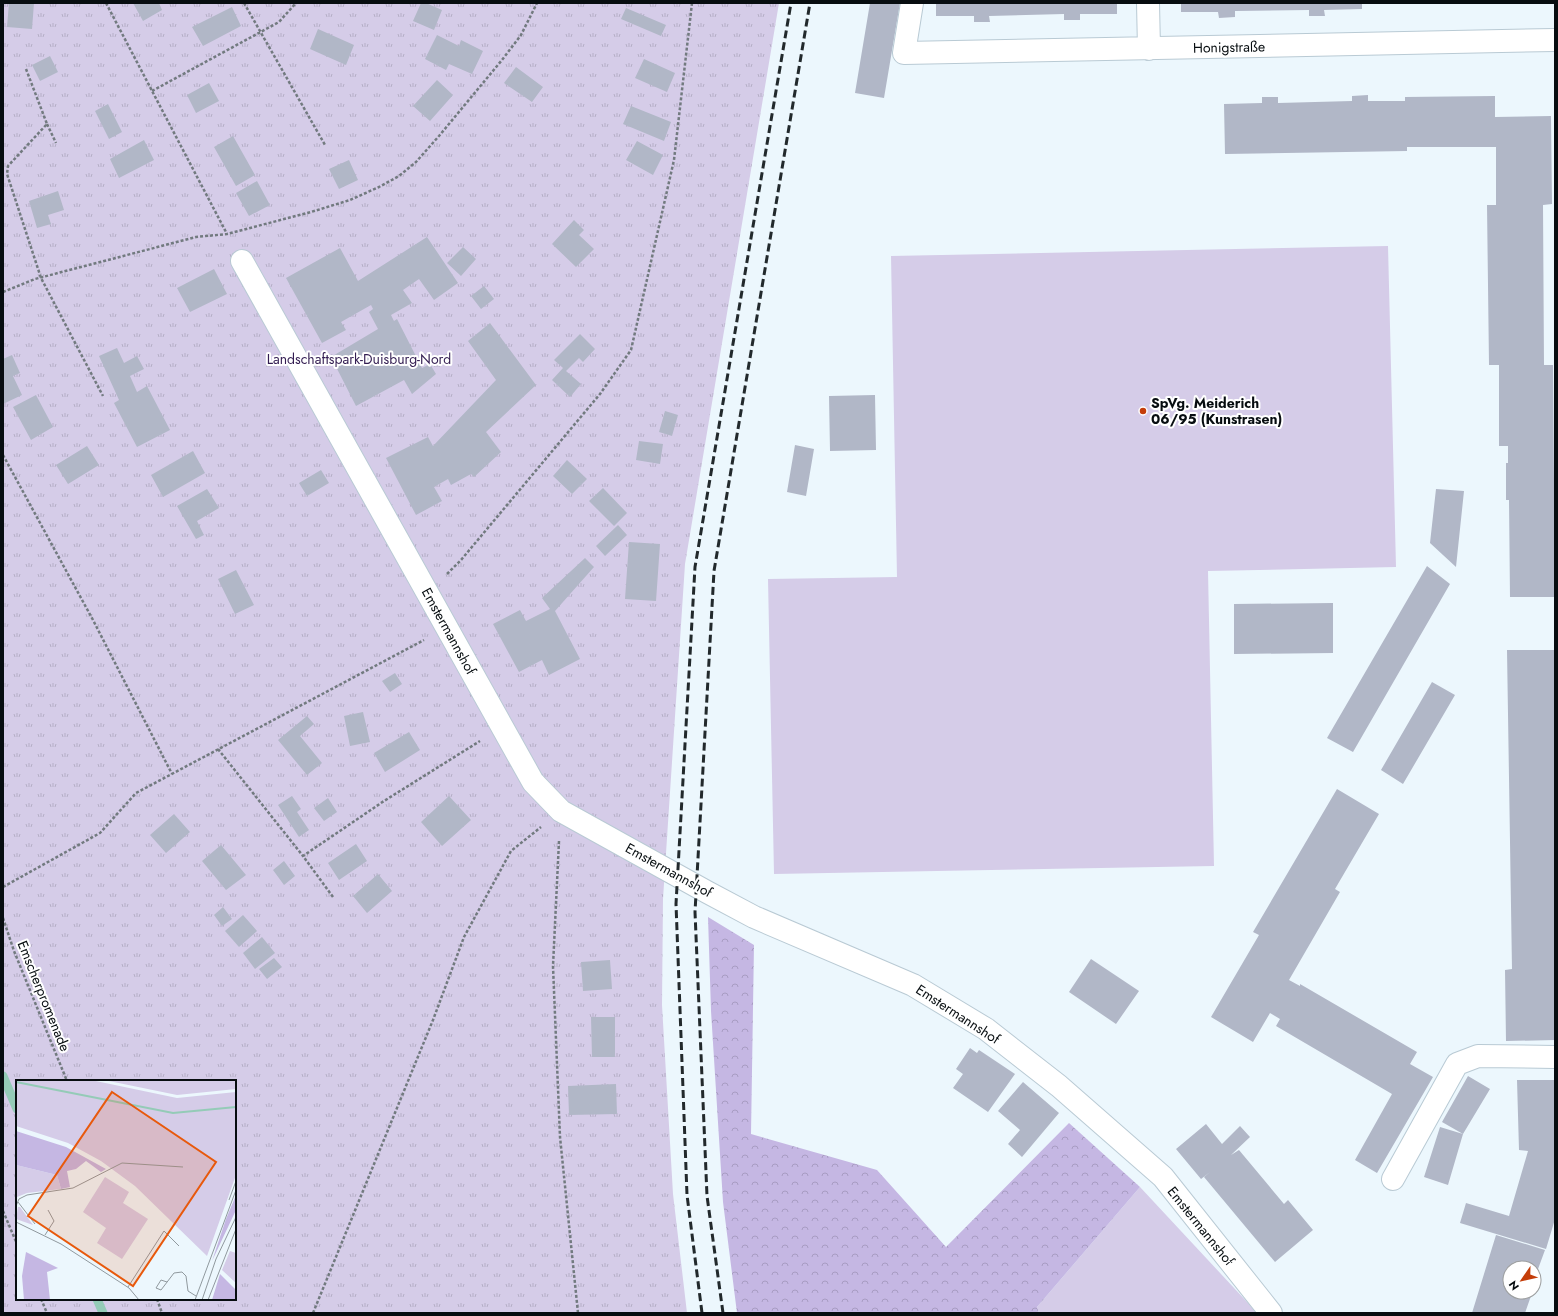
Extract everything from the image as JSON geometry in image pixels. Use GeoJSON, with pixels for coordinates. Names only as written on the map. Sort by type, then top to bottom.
{"type":"FeatureCollection","features":[{"type":"Feature","properties":{"kind":"street","name":"Honigstraße"},"geometry":{"type":"LineString","coordinates":[[912,3],[904,53],[1555,40]]}},
{"type":"Feature","properties":{"kind":"street"},"geometry":{"type":"LineString","coordinates":[[1148,3],[1149,49]]}},
{"type":"Feature","properties":{"kind":"street","name":"Emstermannshof"},"geometry":{"type":"LineString","coordinates":[[242,261],[533,782],[561,811],[754,917],[913,985],[986,1029],[1059,1086],[1162,1178],[1271,1313]]}},
{"type":"Feature","properties":{"kind":"street"},"geometry":{"type":"LineString","coordinates":[[1393,1179],[1457,1064],[1478,1056],[1555,1057]]}},
{"type":"Feature","properties":{"kind":"path"},"geometry":{"type":"LineString","coordinates":[[106,3],[242,261]]}},
{"type":"Feature","properties":{"kind":"path"},"geometry":{"type":"LineString","coordinates":[[244,3],[325,145]]}},
{"type":"Feature","properties":{"kind":"path"},"geometry":{"type":"LineString","coordinates":[[152,91],[279,22],[296,3]]}},
{"type":"Feature","properties":{"kind":"path"},"geometry":{"type":"LineString","coordinates":[[3,292],[41,278],[196,237],[227,234],[311,212],[350,200],[379,187],[399,176],[416,162],[502,60],[520,35],[537,3]]}},
{"type":"Feature","properties":{"kind":"path"},"geometry":{"type":"LineString","coordinates":[[428,593],[462,560],[600,394],[631,350],[674,160],[692,3]]}},
{"type":"Feature","properties":{"kind":"path"},"geometry":{"type":"LineString","coordinates":[[26,69],[47,124],[56,142]]}},
{"type":"Feature","properties":{"kind":"path"},"geometry":{"type":"LineString","coordinates":[[47,124],[8,166],[7,174],[41,278],[103,396]]}},
{"type":"Feature","properties":{"kind":"path"},"geometry":{"type":"LineString","coordinates":[[3,455],[93,620],[172,774]]}},
{"type":"Feature","properties":{"kind":"path"},"geometry":{"type":"LineString","coordinates":[[3,887],[100,833],[136,793],[425,640]]}},
{"type":"Feature","properties":{"kind":"path"},"geometry":{"type":"LineString","coordinates":[[303,856],[384,801],[483,739],[501,725]]}},
{"type":"Feature","properties":{"kind":"path"},"geometry":{"type":"LineString","coordinates":[[218,749],[303,856],[333,897]]}},
{"type":"Feature","properties":{"kind":"path"},"geometry":{"type":"LineString","coordinates":[[312,1313],[433,1020],[464,937],[511,851],[561,811]]}},
{"type":"Feature","properties":{"kind":"path"},"geometry":{"type":"LineString","coordinates":[[561,811],[553,966],[560,1137],[578,1313]]}},
{"type":"Feature","properties":{"kind":"path","name":"Emscherpromenade"},"geometry":{"type":"LineString","coordinates":[[3,918],[14,951],[67,1080]]}},
{"type":"Feature","properties":{"kind":"path"},"geometry":{"type":"LineString","coordinates":[[3,1211],[16,1242]]}},
{"type":"Feature","properties":{"kind":"path"},"geometry":{"type":"LineString","coordinates":[[41,1300],[47,1313]]}},
{"type":"Feature","properties":{"kind":"path"},"geometry":{"type":"LineString","coordinates":[[156,1300],[162,1313]]}},
{"type":"Feature","properties":{"kind":"green space","name":"Landschaftspark-Duisburg-Nord"},"geometry":{"type":"Polygon","coordinates":[[[3,3],[779,3],[685,564],[663,899],[662,1005],[673,1194],[687,1313],[3,1313],[3,3]]]}},
{"type":"Feature","properties":{"kind":"green space"},"geometry":{"type":"Polygon","coordinates":[[[1388,246],[1396,567],[1208,571],[1214,866],[774,874],[768,579],[897,577],[891,256],[1388,246]]]}},
{"type":"Feature","properties":{"kind":"green space"},"geometry":{"type":"Polygon","coordinates":[[[708,917],[754,945],[751,1134],[877,1170],[946,1247],[1069,1123],[1140,1187],[1037,1307],[1039,1313],[737,1313],[723,1202],[711,1011],[708,917]]]}},
{"type":"Feature","properties":{"kind":"green space"},"geometry":{"type":"Polygon","coordinates":[[[1140,1187],[1256,1313],[1039,1313],[1037,1307],[1140,1187]]]}},
{"type":"Feature","properties":{"kind":"building"},"geometry":{"type":"Polygon","coordinates":[[[9,3],[34,3],[32,29],[7,27],[9,3]]]}},
{"type":"Feature","properties":{"kind":"building"},"geometry":{"type":"Polygon","coordinates":[[[133,3],[159,3],[162,10],[143,21],[133,3]]]}},
{"type":"Feature","properties":{"kind":"building"},"geometry":{"type":"Polygon","coordinates":[[[421,3],[426,3],[442,10],[434,30],[413,21],[421,3]]]}},
{"type":"Feature","properties":{"kind":"building"},"geometry":{"type":"Polygon","coordinates":[[[870,3],[900,3],[884,98],[855,93],[870,3]]]}},
{"type":"Feature","properties":{"kind":"building"},"geometry":{"type":"Polygon","coordinates":[[[936,3],[1117,3],[1117,14],[1080,14],[1080,20],[1064,20],[1064,14],[989,16],[990,22],[974,22],[974,16],[936,16],[936,3]]]}},
{"type":"Feature","properties":{"kind":"building"},"geometry":{"type":"Polygon","coordinates":[[[1181,3],[1362,3],[1362,9],[1324,10],[1325,16],[1309,16],[1309,10],[1235,11],[1235,17],[1219,18],[1218,12],[1181,12],[1181,3]]]}},
{"type":"Feature","properties":{"kind":"building"},"geometry":{"type":"Polygon","coordinates":[[[232,7],[241,26],[203,46],[192,27],[232,7]]]}},
{"type":"Feature","properties":{"kind":"building"},"geometry":{"type":"Polygon","coordinates":[[[626,8],[666,25],[661,36],[621,19],[626,8]]]}},
{"type":"Feature","properties":{"kind":"building"},"geometry":{"type":"Polygon","coordinates":[[[318,29],[354,45],[346,65],[310,49],[318,29]]]}},
{"type":"Feature","properties":{"kind":"building"},"geometry":{"type":"Polygon","coordinates":[[[437,35],[459,46],[461,40],[483,51],[472,74],[449,64],[446,70],[425,59],[437,35]]]}},
{"type":"Feature","properties":{"kind":"building"},"geometry":{"type":"Polygon","coordinates":[[[50,56],[58,72],[40,81],[32,65],[50,56]]]}},
{"type":"Feature","properties":{"kind":"building"},"geometry":{"type":"Polygon","coordinates":[[[644,59],[675,73],[667,92],[635,78],[644,59]]]}},
{"type":"Feature","properties":{"kind":"building"},"geometry":{"type":"Polygon","coordinates":[[[516,67],[543,87],[532,102],[504,83],[516,67]]]}},
{"type":"Feature","properties":{"kind":"building"},"geometry":{"type":"Polygon","coordinates":[[[437,80],[453,95],[430,121],[413,106],[437,80]]]}},
{"type":"Feature","properties":{"kind":"building"},"geometry":{"type":"Polygon","coordinates":[[[209,83],[219,101],[196,113],[187,95],[209,83]]]}},
{"type":"Feature","properties":{"kind":"building"},"geometry":{"type":"Polygon","coordinates":[[[1368,95],[1368,101],[1405,101],[1405,97],[1495,96],[1495,117],[1551,116],[1552,204],[1543,205],[1544,365],[1553,365],[1555,597],[1510,597],[1509,500],[1506,500],[1506,463],[1508,463],[1508,446],[1499,446],[1499,365],[1489,365],[1487,205],[1496,205],[1496,147],[1407,147],[1407,151],[1225,154],[1224,104],[1262,103],[1262,97],[1278,97],[1278,103],[1352,101],[1352,96],[1368,95]]]}},
{"type":"Feature","properties":{"kind":"building"},"geometry":{"type":"Polygon","coordinates":[[[108,104],[122,132],[109,139],[95,111],[108,104]]]}},
{"type":"Feature","properties":{"kind":"building"},"geometry":{"type":"Polygon","coordinates":[[[631,106],[671,122],[664,141],[623,124],[631,106]]]}},
{"type":"Feature","properties":{"kind":"building"},"geometry":{"type":"Polygon","coordinates":[[[233,136],[255,175],[236,186],[214,147],[233,136]]]}},
{"type":"Feature","properties":{"kind":"building"},"geometry":{"type":"Polygon","coordinates":[[[144,140],[154,160],[119,178],[110,159],[144,140]]]}},
{"type":"Feature","properties":{"kind":"building"},"geometry":{"type":"Polygon","coordinates":[[[637,141],[663,155],[653,175],[626,160],[637,141]]]}},
{"type":"Feature","properties":{"kind":"building"},"geometry":{"type":"Polygon","coordinates":[[[349,160],[358,180],[339,189],[329,169],[349,160]]]}},
{"type":"Feature","properties":{"kind":"building"},"geometry":{"type":"Polygon","coordinates":[[[257,181],[270,205],[249,216],[236,193],[257,181]]]}},
{"type":"Feature","properties":{"kind":"building"},"geometry":{"type":"Polygon","coordinates":[[[58,191],[64,210],[48,215],[51,224],[37,228],[29,201],[58,191]]]}},
{"type":"Feature","properties":{"kind":"building"},"geometry":{"type":"Polygon","coordinates":[[[574,220],[584,230],[579,235],[594,249],[576,267],[552,244],[574,220]]]}},
{"type":"Feature","properties":{"kind":"building"},"geometry":{"type":"Polygon","coordinates":[[[427,237],[458,283],[434,300],[419,279],[403,290],[412,303],[391,315],[394,321],[397,319],[422,368],[430,364],[436,374],[412,394],[404,380],[356,406],[331,357],[378,329],[369,312],[373,309],[371,305],[341,322],[346,330],[322,343],[286,278],[340,248],[358,281],[427,237]]]}},
{"type":"Feature","properties":{"kind":"building"},"geometry":{"type":"Polygon","coordinates":[[[463,247],[476,259],[461,276],[447,263],[463,247]]]}},
{"type":"Feature","properties":{"kind":"building"},"geometry":{"type":"Polygon","coordinates":[[[214,269],[227,294],[190,312],[177,288],[214,269]]]}},
{"type":"Feature","properties":{"kind":"building"},"geometry":{"type":"Polygon","coordinates":[[[484,286],[494,299],[481,309],[471,296],[484,286]]]}},
{"type":"Feature","properties":{"kind":"building"},"geometry":{"type":"Polygon","coordinates":[[[490,323],[536,385],[486,432],[501,452],[474,477],[471,474],[451,485],[448,479],[434,487],[442,501],[416,515],[386,458],[428,437],[433,446],[496,380],[468,341],[490,323]]]}},
{"type":"Feature","properties":{"kind":"building"},"geometry":{"type":"Polygon","coordinates":[[[580,334],[595,349],[583,362],[579,358],[566,371],[581,384],[570,397],[552,380],[563,368],[554,360],[580,334]]]}},
{"type":"Feature","properties":{"kind":"building"},"geometry":{"type":"Polygon","coordinates":[[[117,348],[124,363],[137,356],[144,369],[130,376],[137,392],[147,386],[170,430],[137,447],[114,403],[119,400],[99,356],[117,348]]]}},
{"type":"Feature","properties":{"kind":"building"},"geometry":{"type":"Polygon","coordinates":[[[12,355],[20,373],[13,376],[22,395],[3,404],[3,359],[12,355]]]}},
{"type":"Feature","properties":{"kind":"building"},"geometry":{"type":"Polygon","coordinates":[[[36,395],[53,427],[31,440],[13,407],[36,395]]]}},
{"type":"Feature","properties":{"kind":"building"},"geometry":{"type":"Polygon","coordinates":[[[875,395],[876,450],[830,451],[829,396],[875,395]]]}},
{"type":"Feature","properties":{"kind":"building"},"geometry":{"type":"Polygon","coordinates":[[[665,411],[678,415],[672,436],[659,432],[665,411]]]}},
{"type":"Feature","properties":{"kind":"building"},"geometry":{"type":"Polygon","coordinates":[[[639,441],[663,444],[660,464],[636,460],[639,441]]]}},
{"type":"Feature","properties":{"kind":"building"},"geometry":{"type":"Polygon","coordinates":[[[795,445],[814,449],[806,496],[787,492],[795,445]]]}},
{"type":"Feature","properties":{"kind":"building"},"geometry":{"type":"Polygon","coordinates":[[[87,446],[99,465],[68,484],[56,465],[87,446]]]}},
{"type":"Feature","properties":{"kind":"building"},"geometry":{"type":"Polygon","coordinates":[[[193,451],[205,473],[163,497],[151,475],[193,451]]]}},
{"type":"Feature","properties":{"kind":"building"},"geometry":{"type":"Polygon","coordinates":[[[567,460],[587,479],[572,494],[553,476],[567,460]]]}},
{"type":"Feature","properties":{"kind":"building"},"geometry":{"type":"Polygon","coordinates":[[[321,470],[329,483],[307,496],[299,483],[321,470]]]}},
{"type":"Feature","properties":{"kind":"building"},"geometry":{"type":"Polygon","coordinates":[[[603,488],[627,513],[614,526],[589,501],[603,488]]]}},
{"type":"Feature","properties":{"kind":"building"},"geometry":{"type":"Polygon","coordinates":[[[207,489],[219,508],[197,521],[204,535],[196,539],[177,506],[207,489]]]}},
{"type":"Feature","properties":{"kind":"building"},"geometry":{"type":"Polygon","coordinates":[[[1436,489],[1464,491],[1456,567],[1430,543],[1436,489]]]}},
{"type":"Feature","properties":{"kind":"building"},"geometry":{"type":"Polygon","coordinates":[[[618,525],[627,535],[605,556],[596,546],[618,525]]]}},
{"type":"Feature","properties":{"kind":"building"},"geometry":{"type":"Polygon","coordinates":[[[629,542],[660,544],[656,601],[625,599],[629,542]]]}},
{"type":"Feature","properties":{"kind":"building"},"geometry":{"type":"Polygon","coordinates":[[[585,558],[594,567],[555,611],[580,659],[549,675],[542,660],[519,672],[493,624],[520,610],[526,621],[550,609],[542,598],[585,558]]]}},
{"type":"Feature","properties":{"kind":"building"},"geometry":{"type":"Polygon","coordinates":[[[1427,566],[1450,584],[1353,752],[1327,738],[1427,566]]]}},
{"type":"Feature","properties":{"kind":"building"},"geometry":{"type":"Polygon","coordinates":[[[236,570],[254,605],[235,614],[218,579],[236,570]]]}},
{"type":"Feature","properties":{"kind":"building"},"geometry":{"type":"Polygon","coordinates":[[[1333,603],[1333,653],[1234,654],[1234,604],[1333,603]]]}},
{"type":"Feature","properties":{"kind":"building"},"geometry":{"type":"Polygon","coordinates":[[[1507,650],[1555,650],[1555,1040],[1506,1041],[1505,970],[1512,969],[1507,650]]]}},
{"type":"Feature","properties":{"kind":"building"},"geometry":{"type":"Polygon","coordinates":[[[395,673],[402,684],[390,692],[382,681],[395,673]]]}},
{"type":"Feature","properties":{"kind":"building"},"geometry":{"type":"Polygon","coordinates":[[[1432,682],[1455,695],[1403,784],[1381,770],[1432,682]]]}},
{"type":"Feature","properties":{"kind":"building"},"geometry":{"type":"Polygon","coordinates":[[[363,712],[370,742],[350,746],[344,716],[363,712]]]}},
{"type":"Feature","properties":{"kind":"building"},"geometry":{"type":"Polygon","coordinates":[[[307,716],[314,724],[300,736],[322,763],[307,775],[278,740],[307,716]]]}},
{"type":"Feature","properties":{"kind":"building"},"geometry":{"type":"Polygon","coordinates":[[[409,732],[420,750],[385,772],[374,753],[409,732]]]}},
{"type":"Feature","properties":{"kind":"building"},"geometry":{"type":"Polygon","coordinates":[[[1337,789],[1379,814],[1335,889],[1340,892],[1289,980],[1300,986],[1300,984],[1417,1052],[1410,1064],[1433,1077],[1377,1173],[1355,1160],[1392,1094],[1276,1026],[1280,1019],[1270,1013],[1253,1042],[1211,1017],[1259,935],[1253,932],[1337,789]]]}},
{"type":"Feature","properties":{"kind":"building"},"geometry":{"type":"Polygon","coordinates":[[[292,796],[301,809],[297,812],[309,830],[299,837],[278,805],[292,796]]]}},
{"type":"Feature","properties":{"kind":"building"},"geometry":{"type":"Polygon","coordinates":[[[449,796],[471,820],[442,846],[421,822],[449,796]]]}},
{"type":"Feature","properties":{"kind":"building"},"geometry":{"type":"Polygon","coordinates":[[[328,798],[337,812],[324,821],[314,808],[328,798]]]}},
{"type":"Feature","properties":{"kind":"building"},"geometry":{"type":"Polygon","coordinates":[[[174,814],[190,832],[166,853],[150,835],[174,814]]]}},
{"type":"Feature","properties":{"kind":"building"},"geometry":{"type":"Polygon","coordinates":[[[356,844],[367,861],[339,880],[328,863],[356,844]]]}},
{"type":"Feature","properties":{"kind":"building"},"geometry":{"type":"Polygon","coordinates":[[[221,845],[246,875],[226,890],[202,861],[221,845]]]}},
{"type":"Feature","properties":{"kind":"building"},"geometry":{"type":"Polygon","coordinates":[[[284,861],[295,876],[284,885],[273,870],[284,861]]]}},
{"type":"Feature","properties":{"kind":"building"},"geometry":{"type":"Polygon","coordinates":[[[378,874],[392,891],[367,913],[353,896],[378,874]]]}},
{"type":"Feature","properties":{"kind":"building"},"geometry":{"type":"Polygon","coordinates":[[[223,907],[232,919],[222,926],[214,915],[223,907]]]}},
{"type":"Feature","properties":{"kind":"building"},"geometry":{"type":"Polygon","coordinates":[[[243,915],[257,931],[239,947],[225,931],[243,915]]]}},
{"type":"Feature","properties":{"kind":"building"},"geometry":{"type":"Polygon","coordinates":[[[262,937],[275,953],[255,969],[243,953],[262,937]]]}},
{"type":"Feature","properties":{"kind":"building"},"geometry":{"type":"Polygon","coordinates":[[[274,958],[282,967],[267,979],[259,969],[274,958]]]}},
{"type":"Feature","properties":{"kind":"building"},"geometry":{"type":"Polygon","coordinates":[[[1091,959],[1139,991],[1116,1024],[1069,992],[1091,959]]]}},
{"type":"Feature","properties":{"kind":"building"},"geometry":{"type":"Polygon","coordinates":[[[610,960],[612,989],[583,991],[581,962],[610,960]]]}},
{"type":"Feature","properties":{"kind":"building"},"geometry":{"type":"Polygon","coordinates":[[[591,1017],[615,1017],[615,1057],[592,1057],[591,1017]]]}},
{"type":"Feature","properties":{"kind":"building"},"geometry":{"type":"Polygon","coordinates":[[[970,1048],[977,1053],[979,1050],[1015,1074],[988,1112],[953,1088],[963,1074],[956,1069],[970,1048]]]}},
{"type":"Feature","properties":{"kind":"building"},"geometry":{"type":"Polygon","coordinates":[[[1468,1076],[1490,1089],[1463,1134],[1442,1122],[1468,1076]]]}},
{"type":"Feature","properties":{"kind":"building"},"geometry":{"type":"Polygon","coordinates":[[[1517,1080],[1555,1080],[1555,1219],[1546,1249],[1460,1223],[1466,1203],[1509,1216],[1528,1151],[1519,1150],[1517,1080]]]}},
{"type":"Feature","properties":{"kind":"building"},"geometry":{"type":"Polygon","coordinates":[[[1023,1082],[1059,1113],[1022,1157],[1008,1144],[1020,1130],[998,1111],[1023,1082]]]}},
{"type":"Feature","properties":{"kind":"building"},"geometry":{"type":"Polygon","coordinates":[[[616,1084],[617,1114],[569,1115],[568,1086],[616,1084]]]}},
{"type":"Feature","properties":{"kind":"building"},"geometry":{"type":"Polygon","coordinates":[[[1206,1124],[1222,1144],[1240,1126],[1250,1137],[1231,1155],[1239,1150],[1284,1204],[1288,1200],[1313,1230],[1275,1262],[1204,1177],[1210,1172],[1201,1179],[1176,1149],[1206,1124]]]}},
{"type":"Feature","properties":{"kind":"building"},"geometry":{"type":"Polygon","coordinates":[[[1440,1127],[1463,1134],[1448,1185],[1424,1177],[1440,1127]]]}},
{"type":"Feature","properties":{"kind":"building"},"geometry":{"type":"Polygon","coordinates":[[[1496,1235],[1545,1250],[1541,1260],[1502,1260],[1502,1300],[1530,1300],[1525,1313],[1472,1313],[1496,1235]]]}},
{"type":"Feature","properties":{"kind":"waterway"},"geometry":{"type":"LineString","coordinates":[[3,1076],[16,1107]]}},
{"type":"Feature","properties":{"kind":"waterway"},"geometry":{"type":"LineString","coordinates":[[97,1300],[103,1313]]}},
{"type":"Feature","properties":{"kind":"railway"},"geometry":{"type":"LineString","coordinates":[[702,1313],[687,1195],[676,904],[695,567],[791,3]]}},
{"type":"Feature","properties":{"kind":"railway"},"geometry":{"type":"LineString","coordinates":[[723,1313],[707,1196],[695,912],[714,571],[810,3]]}},
{"type":"Feature","properties":{"kind":"place","name":"SpVg. Meiderich 06/95 (Kunstrasen)"},"geometry":{"type":"Point","coordinates":[1143,411]}}]}
